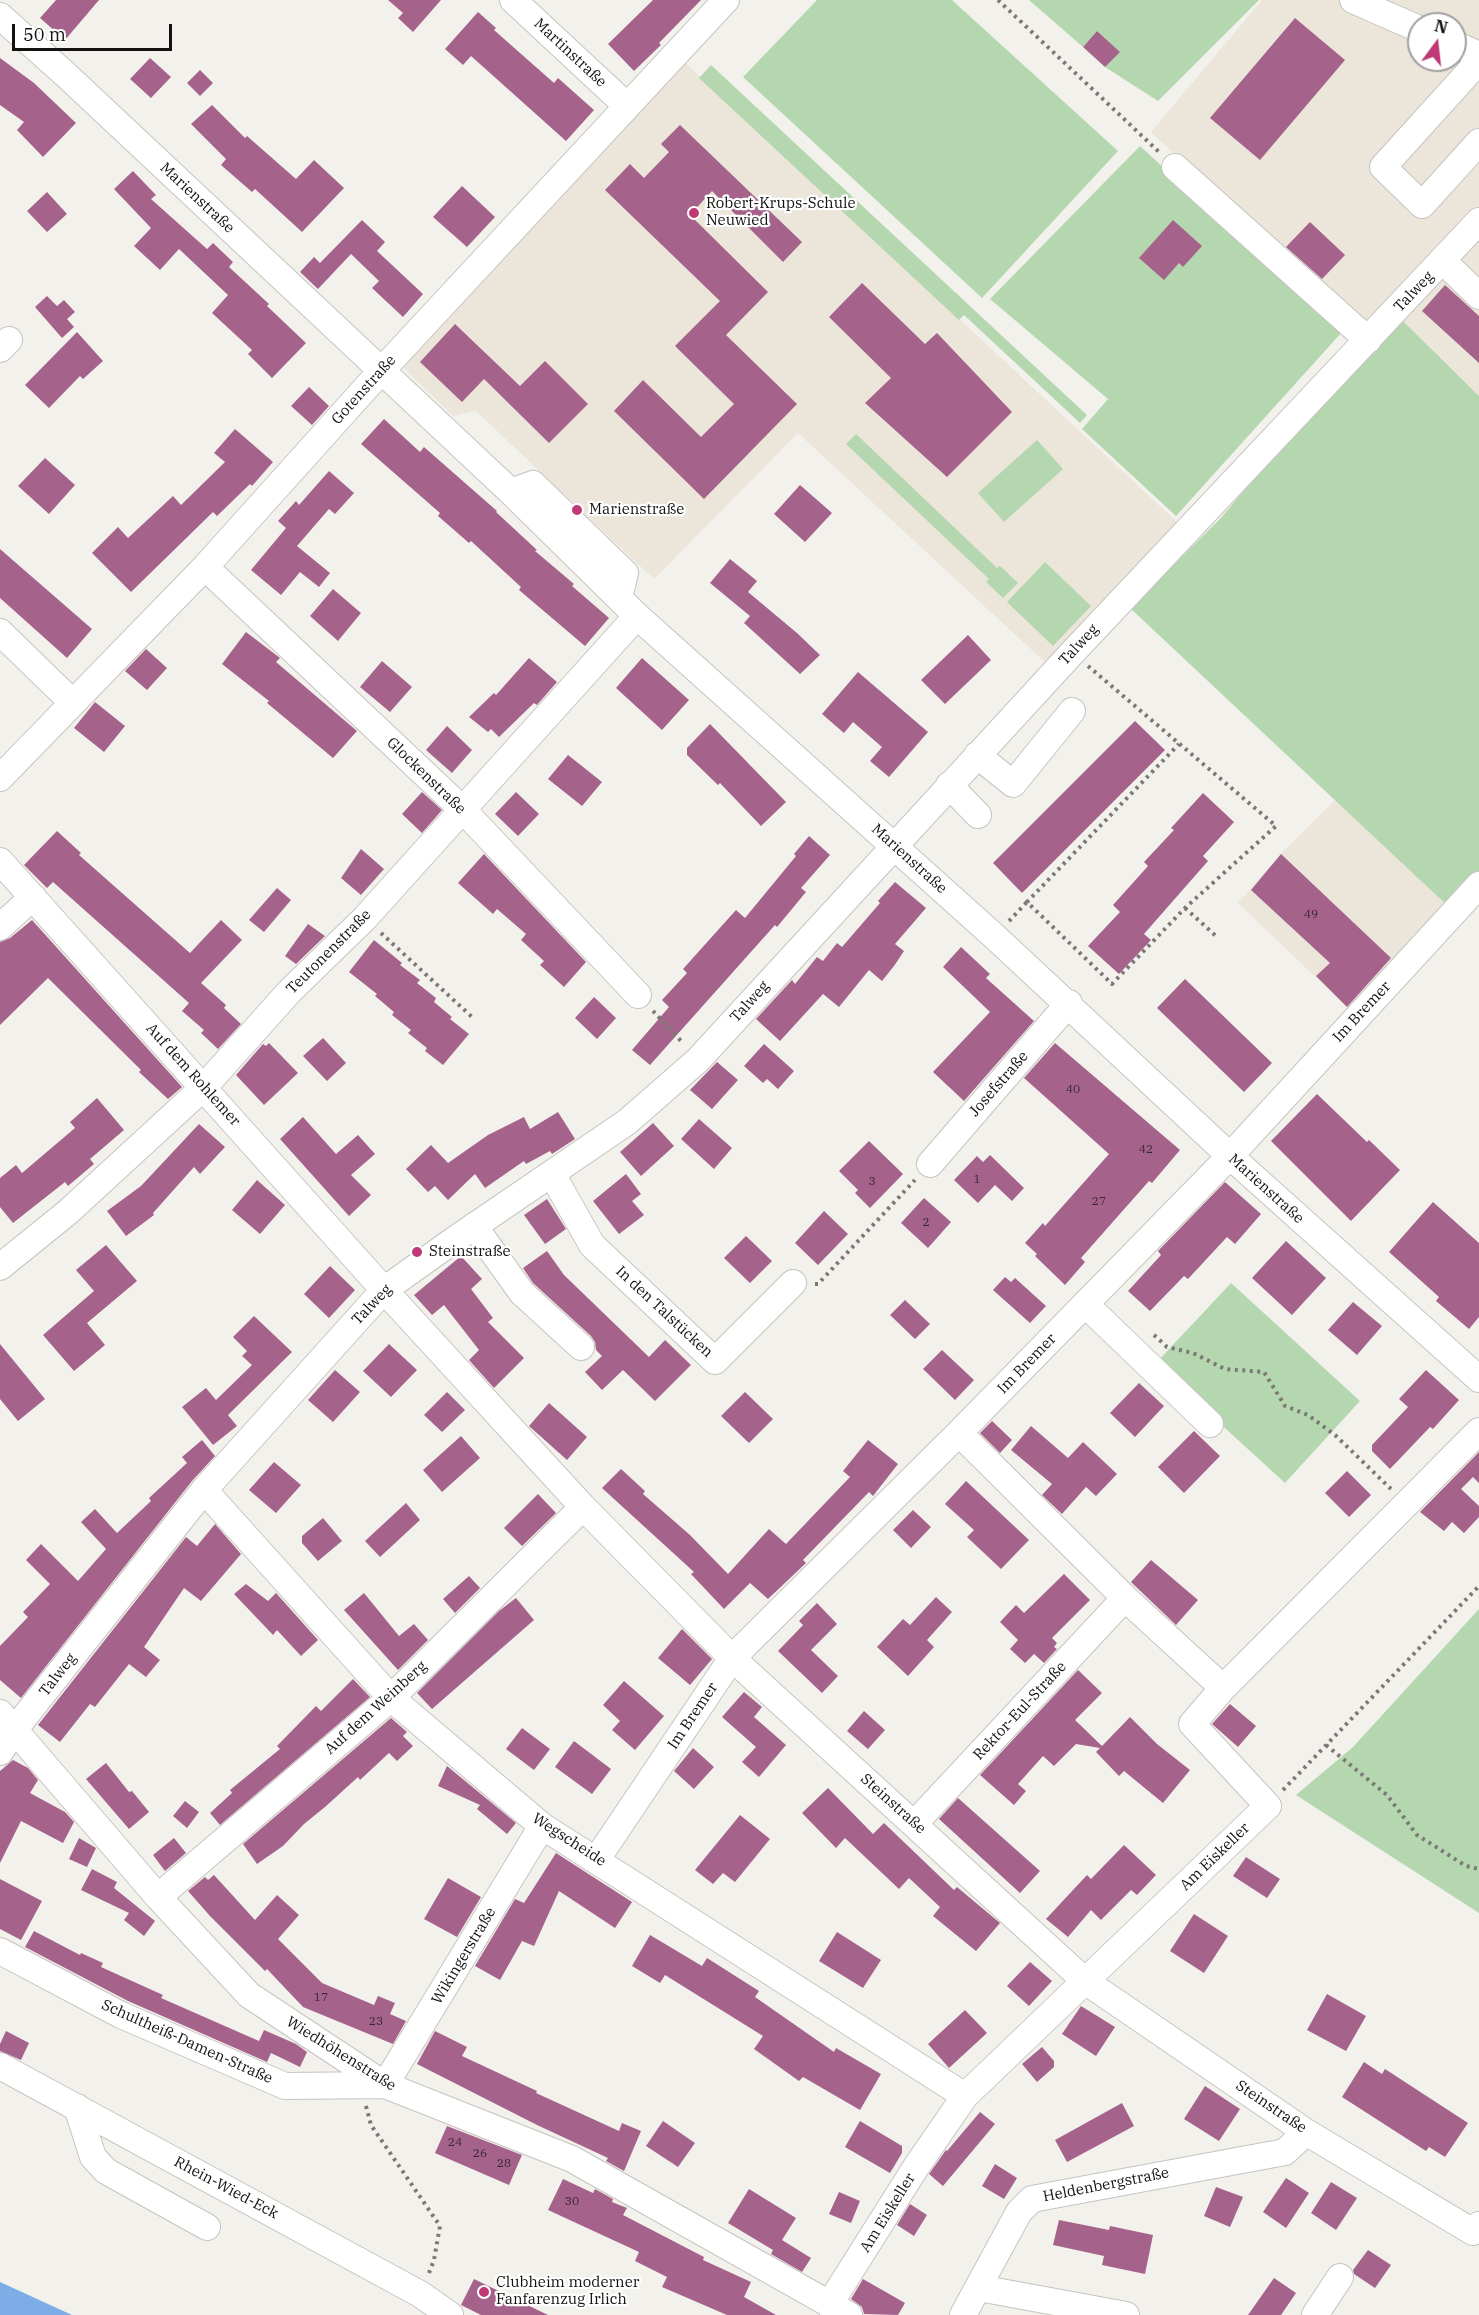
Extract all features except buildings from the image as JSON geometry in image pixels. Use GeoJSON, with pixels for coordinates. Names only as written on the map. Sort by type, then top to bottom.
{"type":"FeatureCollection","features":[{"type":"Feature","properties":{"kind":"street","name":"Martinstraße"},"geometry":{"type":"LineString","coordinates":[[513,0],[627,106]]}},
{"type":"Feature","properties":{"kind":"street","name":"Gotenstraße"},"geometry":{"type":"LineString","coordinates":[[0,778],[206,567],[382,370],[726,0]]}},
{"type":"Feature","properties":{"kind":"street"},"geometry":{"type":"LineString","coordinates":[[1353,0],[1407,24]]}},
{"type":"Feature","properties":{"kind":"street","name":"Marienstraße"},"geometry":{"type":"LineString","coordinates":[[0,16],[512,492],[638,616],[1069,1003],[1230,1156],[1479,1379]]}},
{"type":"Feature","properties":{"kind":"street"},"geometry":{"type":"LineString","coordinates":[[1479,61],[1383,167],[1422,205],[1479,142]]}},
{"type":"Feature","properties":{"kind":"street"},"geometry":{"type":"LineString","coordinates":[[1175,167],[1368,340]]}},
{"type":"Feature","properties":{"kind":"street","name":"Talweg"},"geometry":{"type":"LineString","coordinates":[[0,1752],[8,1721],[204,1490],[384,1290],[627,1122],[698,1060],[949,785],[1479,221]]}},
{"type":"Feature","properties":{"kind":"street"},"geometry":{"type":"LineString","coordinates":[[1443,261],[1479,296]]}},
{"type":"Feature","properties":{"kind":"street","name":"Glockenstraße"},"geometry":{"type":"LineString","coordinates":[[206,567],[463,810],[638,995]]}},
{"type":"Feature","properties":{"kind":"street","name":"Teutonenstraße"},"geometry":{"type":"LineString","coordinates":[[0,1267],[68,1212],[204,1087],[289,992],[364,918],[638,616]]}},
{"type":"Feature","properties":{"kind":"street"},"geometry":{"type":"LineString","coordinates":[[0,632],[73,703]]}},
{"type":"Feature","properties":{"kind":"street"},"geometry":{"type":"LineString","coordinates":[[977,755],[1013,783],[1072,711]]}},
{"type":"Feature","properties":{"kind":"street"},"geometry":{"type":"LineString","coordinates":[[949,785],[978,815]]}},
{"type":"Feature","properties":{"kind":"street","name":"Auf dem Rohlemer"},"geometry":{"type":"LineString","coordinates":[[0,861],[384,1290]]}},
{"type":"Feature","properties":{"kind":"street","name":"Im Bremer"},"geometry":{"type":"LineString","coordinates":[[597,1859],[732,1658],[959,1433],[1230,1156],[1479,885]]}},
{"type":"Feature","properties":{"kind":"street"},"geometry":{"type":"LineString","coordinates":[[0,927],[33,897]]}},
{"type":"Feature","properties":{"kind":"street","name":"Josefstraße"},"geometry":{"type":"LineString","coordinates":[[930,1164],[1069,1003]]}},
{"type":"Feature","properties":{"kind":"street","name":"In den Talstücken"},"geometry":{"type":"LineString","coordinates":[[552,1174],[592,1245],[715,1361],[793,1283]]}},
{"type":"Feature","properties":{"kind":"street"},"geometry":{"type":"LineString","coordinates":[[474,1226],[522,1293],[581,1347]]}},
{"type":"Feature","properties":{"kind":"street","name":"Steinstraße"},"geometry":{"type":"LineString","coordinates":[[384,1290],[583,1507],[732,1658],[1085,1981],[1306,2132],[1476,2229]]}},
{"type":"Feature","properties":{"kind":"street"},"geometry":{"type":"LineString","coordinates":[[1085,1304],[1210,1424]]}},
{"type":"Feature","properties":{"kind":"street"},"geometry":{"type":"LineString","coordinates":[[1268,1806],[1192,1724],[1223,1688],[1479,1431]]}},
{"type":"Feature","properties":{"kind":"street"},"geometry":{"type":"LineString","coordinates":[[959,1433],[1125,1598],[1223,1688]]}},
{"type":"Feature","properties":{"kind":"street","name":"Wegscheide"},"geometry":{"type":"LineString","coordinates":[[204,1490],[391,1698],[542,1826],[965,2096]]}},
{"type":"Feature","properties":{"kind":"street","name":"Auf dem Weinberg"},"geometry":{"type":"LineString","coordinates":[[158,1897],[391,1698],[583,1507]]}},
{"type":"Feature","properties":{"kind":"street","name":"Rektor-Eul-Straße"},"geometry":{"type":"LineString","coordinates":[[914,1824],[1125,1598]]}},
{"type":"Feature","properties":{"kind":"street","name":"Wiedhöhenstraße"},"geometry":{"type":"LineString","coordinates":[[8,1721],[158,1897],[249,1995],[385,2085],[572,2159],[839,2310]]}},
{"type":"Feature","properties":{"kind":"street","name":"Am Eiskeller"},"geometry":{"type":"LineString","coordinates":[[839,2310],[916,2167],[965,2096],[1268,1806]]}},
{"type":"Feature","properties":{"kind":"street","name":"Wikingerstraße"},"geometry":{"type":"LineString","coordinates":[[385,2085],[542,1826]]}},
{"type":"Feature","properties":{"kind":"street","name":"Schultheiß-Damen-Straße"},"geometry":{"type":"LineString","coordinates":[[0,1951],[121,2015],[285,2086],[385,2085]]}},
{"type":"Feature","properties":{"kind":"street","name":"Rhein-Wied-Eck"},"geometry":{"type":"LineString","coordinates":[[0,2066],[420,2294],[450,2315]]}},
{"type":"Feature","properties":{"kind":"street"},"geometry":{"type":"LineString","coordinates":[[77,2107],[93,2157],[106,2171],[207,2227]]}},
{"type":"Feature","properties":{"kind":"street","name":"Heldenbergstraße"},"geometry":{"type":"LineString","coordinates":[[963,2315],[1019,2212],[1032,2199],[1285,2152],[1306,2132]]}},
{"type":"Feature","properties":{"kind":"street"},"geometry":{"type":"LineString","coordinates":[[1315,2315],[1340,2277]]}},
{"type":"Feature","properties":{"kind":"street"},"geometry":{"type":"LineString","coordinates":[[979,2288],[1126,2315]]}},
{"type":"Feature","properties":{"kind":"path"},"geometry":{"type":"LineString","coordinates":[[998,0],[1175,167]]}},
{"type":"Feature","properties":{"kind":"path"},"geometry":{"type":"LineString","coordinates":[[1072,653],[1276,826],[1185,908],[1112,984],[1027,902],[1179,744]]}},
{"type":"Feature","properties":{"kind":"path"},"geometry":{"type":"LineString","coordinates":[[1185,908],[1216,936]]}},
{"type":"Feature","properties":{"kind":"path"},"geometry":{"type":"LineString","coordinates":[[364,918],[472,1017]]}},
{"type":"Feature","properties":{"kind":"path"},"geometry":{"type":"LineString","coordinates":[[638,995],[698,1060]]}},
{"type":"Feature","properties":{"kind":"path"},"geometry":{"type":"LineString","coordinates":[[793,1283],[818,1284],[930,1164]]}},
{"type":"Feature","properties":{"kind":"path"},"geometry":{"type":"LineString","coordinates":[[1167,1347],[1193,1353],[1225,1369],[1264,1372],[1285,1406],[1308,1415],[1335,1434],[1407,1504]]}},
{"type":"Feature","properties":{"kind":"path"},"geometry":{"type":"LineString","coordinates":[[1268,1806],[1479,1586]]}},
{"type":"Feature","properties":{"kind":"path"},"geometry":{"type":"LineString","coordinates":[[1326,1744],[1387,1795],[1417,1835],[1466,1866],[1479,1869]]}},
{"type":"Feature","properties":{"kind":"path"},"geometry":{"type":"LineString","coordinates":[[360,2085],[371,2125],[440,2226],[434,2260],[420,2294]]}},
{"type":"Feature","properties":{"kind":"shaded area"},"geometry":{"type":"Polygon","coordinates":[[[1262,0],[1479,0],[1479,396],[1403,321],[1362,326],[1151,132],[1262,0]]]}},
{"type":"Feature","properties":{"kind":"shaded area","name":"Robert-Krups-Schule Neuwied"},"geometry":{"type":"Polygon","coordinates":[[[682,60],[1180,525],[1049,666],[798,433],[654,579],[476,411],[453,416],[402,366],[682,60]]]}},
{"type":"Feature","properties":{"kind":"shaded area"},"geometry":{"type":"Polygon","coordinates":[[[1336,799],[1451,909],[1348,1008],[1238,903],[1281,854],[1336,799]]]}},
{"type":"Feature","properties":{"kind":"green space"},"geometry":{"type":"Polygon","coordinates":[[[817,0],[952,0],[1118,151],[982,298],[743,77],[817,0]]]}},
{"type":"Feature","properties":{"kind":"green space"},"geometry":{"type":"Polygon","coordinates":[[[1029,0],[1259,0],[1158,101],[1105,67],[1119,52],[1097,31],[1083,47],[1029,0]]]}},
{"type":"Feature","properties":{"kind":"green space"},"geometry":{"type":"Polygon","coordinates":[[[711,65],[1087,415],[1080,423],[964,315],[959,320],[699,78],[711,65]]]}},
{"type":"Feature","properties":{"kind":"green space"},"geometry":{"type":"Polygon","coordinates":[[[1140,146],[1342,332],[1176,516],[1082,429],[1108,399],[990,299],[1140,146]]]}},
{"type":"Feature","properties":{"kind":"green space"},"geometry":{"type":"Polygon","coordinates":[[[1403,321],[1479,396],[1479,875],[1451,909],[1130,608],[1220,519],[1302,422],[1403,321]]]}},
{"type":"Feature","properties":{"kind":"green space"},"geometry":{"type":"Polygon","coordinates":[[[856,434],[997,568],[1000,566],[1018,583],[1003,598],[986,582],[989,579],[846,444],[856,434]]]}},
{"type":"Feature","properties":{"kind":"green space"},"geometry":{"type":"Polygon","coordinates":[[[1037,440],[1063,469],[1004,522],[978,493],[1037,440]]]}},
{"type":"Feature","properties":{"kind":"green space"},"geometry":{"type":"Polygon","coordinates":[[[1045,562],[1091,606],[1053,646],[1007,602],[1045,562]]]}},
{"type":"Feature","properties":{"kind":"green space"},"geometry":{"type":"Polygon","coordinates":[[[1231,1283],[1360,1401],[1285,1483],[1155,1364],[1231,1283]]]}},
{"type":"Feature","properties":{"kind":"green space"},"geometry":{"type":"Polygon","coordinates":[[[1479,1609],[1479,1913],[1296,1795],[1353,1747],[1479,1609]]]}},
{"type":"Feature","properties":{"kind":"water"},"geometry":{"type":"Polygon","coordinates":[[[0,2282],[72,2315],[0,2315],[0,2282]]]}},
{"type":"Feature","properties":{"kind":"place","name":"Robert-Krups-Schule Neuwied"},"geometry":{"type":"Point","coordinates":[694,213]}},
{"type":"Feature","properties":{"kind":"place","name":"Marienstraße"},"geometry":{"type":"Point","coordinates":[577,510]}},
{"type":"Feature","properties":{"kind":"place","name":"Steinstraße"},"geometry":{"type":"Point","coordinates":[417,1252]}},
{"type":"Feature","properties":{"kind":"place","name":"Clubheim moderner Fanfarenzug Irlich"},"geometry":{"type":"Point","coordinates":[484,2292]}}]}
